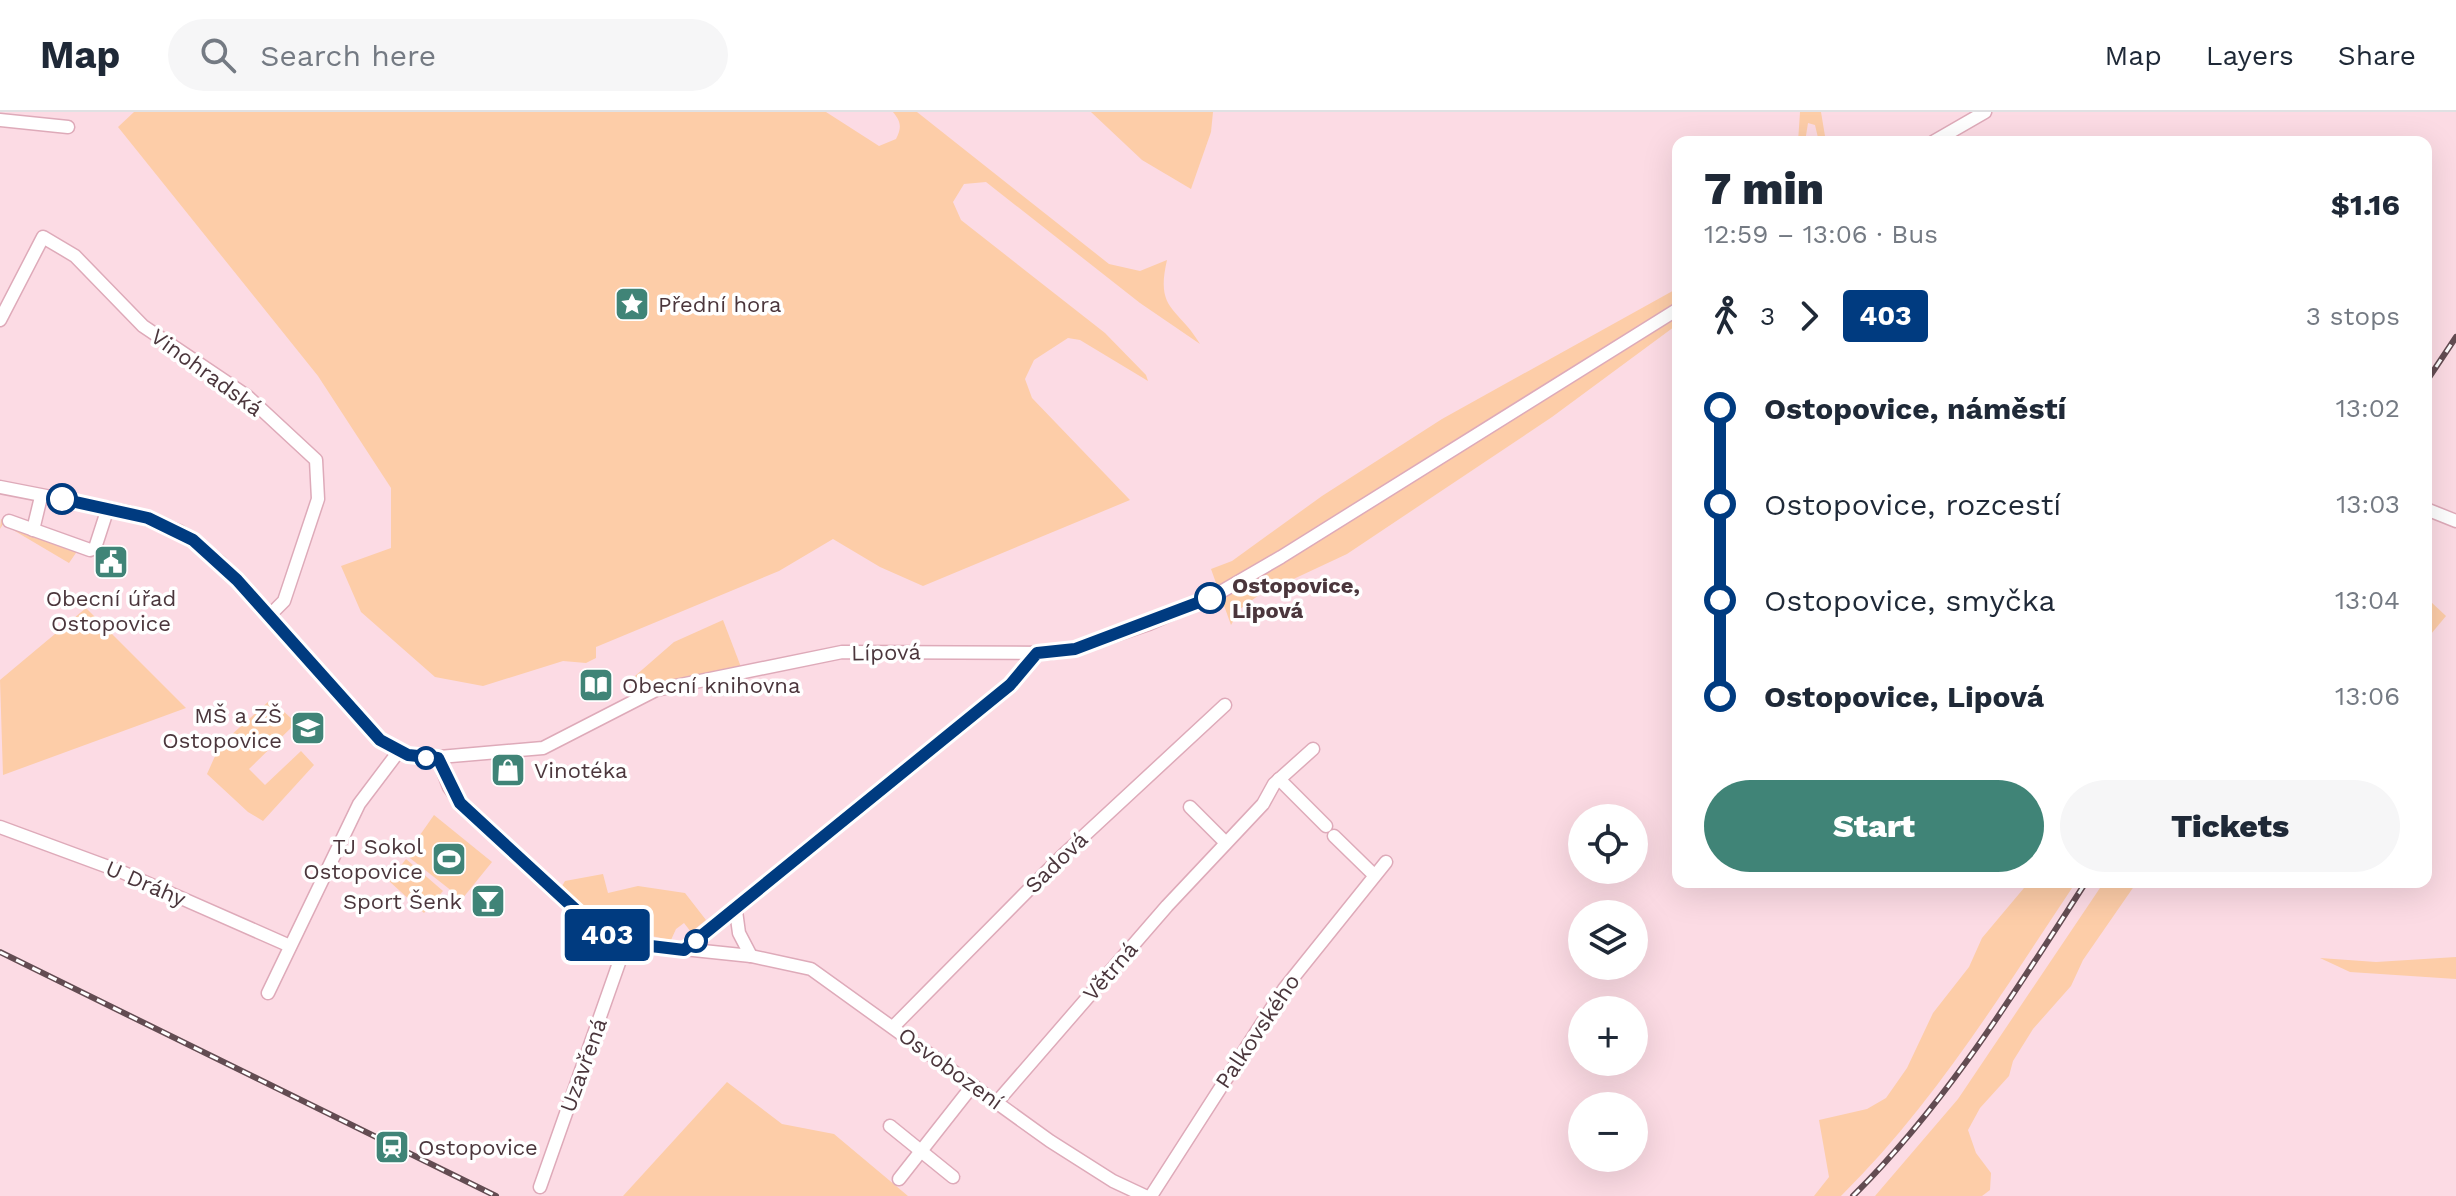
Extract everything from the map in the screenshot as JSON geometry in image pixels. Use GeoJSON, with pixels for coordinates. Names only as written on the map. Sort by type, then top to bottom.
{"type":"FeatureCollection","features":[{"type":"Feature","properties":{"kind":"street"},"geometry":{"type":"LineString","coordinates":[[1943,136],[1985,112]]}},
{"type":"Feature","properties":{"kind":"street"},"geometry":{"type":"LineString","coordinates":[[0,120],[68,127]]}},
{"type":"Feature","properties":{"kind":"street","name":"Vinohradská"},"geometry":{"type":"LineString","coordinates":[[0,320],[43,237],[75,256],[143,326],[199,360],[247,396],[316,460],[318,499],[284,601],[269,616]]}},
{"type":"Feature","properties":{"kind":"street","name":"Lípová"},"geometry":{"type":"LineString","coordinates":[[399,751],[418,758],[438,758],[543,748],[656,690],[842,652],[1037,653],[1075,649],[1149,624],[1219,593],[1672,313]]}},
{"type":"Feature","properties":{"kind":"street"},"geometry":{"type":"LineString","coordinates":[[0,487],[148,518],[186,535],[220,562],[358,719],[399,751],[359,804],[268,993]]}},
{"type":"Feature","properties":{"kind":"street"},"geometry":{"type":"LineString","coordinates":[[33,530],[40,501]]}},
{"type":"Feature","properties":{"kind":"street"},"geometry":{"type":"LineString","coordinates":[[9,521],[90,550],[95,548],[108,508]]}},
{"type":"Feature","properties":{"kind":"street"},"geometry":{"type":"LineString","coordinates":[[2432,511],[2456,521]]}},
{"type":"Feature","properties":{"kind":"street"},"geometry":{"type":"LineString","coordinates":[[684,950],[733,916],[1010,685],[1037,653]]}},
{"type":"Feature","properties":{"kind":"street","name":"Sadová"},"geometry":{"type":"LineString","coordinates":[[894,1026],[1060,858],[1225,705]]}},
{"type":"Feature","properties":{"kind":"street","name":"Větrná"},"geometry":{"type":"LineString","coordinates":[[997,1102],[1225,842],[1263,804],[1279,779],[1313,749]]}},
{"type":"Feature","properties":{"kind":"street","name":"Osvobození"},"geometry":{"type":"LineString","coordinates":[[438,758],[454,795],[471,815],[590,923],[626,943],[684,950],[745,952],[811,969],[1081,1161],[1148,1196]]}},
{"type":"Feature","properties":{"kind":"street"},"geometry":{"type":"LineString","coordinates":[[1279,779],[1374,875]]}},
{"type":"Feature","properties":{"kind":"street"},"geometry":{"type":"LineString","coordinates":[[1190,807],[1225,842]]}},
{"type":"Feature","properties":{"kind":"street","name":"U Dráhy"},"geometry":{"type":"LineString","coordinates":[[0,827],[94,861],[290,946]]}},
{"type":"Feature","properties":{"kind":"street","name":"Palkovského"},"geometry":{"type":"LineString","coordinates":[[1148,1196],[1284,989],[1386,862]]}},
{"type":"Feature","properties":{"kind":"street"},"geometry":{"type":"LineString","coordinates":[[733,916],[745,952]]}},
{"type":"Feature","properties":{"kind":"street","name":"Uzavřená"},"geometry":{"type":"LineString","coordinates":[[540,1187],[626,943]]}},
{"type":"Feature","properties":{"kind":"street"},"geometry":{"type":"LineString","coordinates":[[899,1179],[973,1085]]}},
{"type":"Feature","properties":{"kind":"street"},"geometry":{"type":"LineString","coordinates":[[890,1126],[953,1177]]}},
{"type":"Feature","properties":{"kind":"shaded area"},"geometry":{"type":"Polygon","coordinates":[[[134,112],[826,112],[879,146],[896,139],[898,135],[900,125],[893,112],[917,112],[1109,264],[1140,271],[1167,260],[1164,277],[1166,299],[1200,344],[1140,303],[986,182],[964,184],[953,202],[961,220],[1105,333],[1146,375],[1148,381],[1080,340],[1068,338],[1034,360],[1025,379],[1032,398],[1130,500],[923,586],[880,567],[833,539],[779,571],[596,647],[596,658],[586,663],[563,661],[483,686],[435,677],[361,612],[341,566],[391,548],[391,488],[318,376],[118,127],[134,112]]]}},
{"type":"Feature","properties":{"kind":"shaded area"},"geometry":{"type":"Polygon","coordinates":[[[1091,112],[1213,112],[1211,132],[1191,189],[1142,160],[1091,112]]]}},
{"type":"Feature","properties":{"kind":"shaded area"},"geometry":{"type":"Polygon","coordinates":[[[1800,112],[1821,112],[1825,136],[1818,136],[1815,125],[1808,123],[1806,136],[1798,136],[1800,112]]]}},
{"type":"Feature","properties":{"kind":"shaded area"},"geometry":{"type":"Polygon","coordinates":[[[1672,291],[1672,328],[1552,417],[1347,554],[1259,595],[1240,609],[1231,625],[1211,569],[1232,561],[1322,496],[1442,419],[1672,291]]]}},
{"type":"Feature","properties":{"kind":"shaded area"},"geometry":{"type":"Polygon","coordinates":[[[1,519],[78,550],[69,563],[3,524],[0,529],[1,519]]]}},
{"type":"Feature","properties":{"kind":"shaded area"},"geometry":{"type":"Polygon","coordinates":[[[2432,603],[2446,616],[2432,633],[2432,603]]]}},
{"type":"Feature","properties":{"kind":"shaded area"},"geometry":{"type":"Polygon","coordinates":[[[86,608],[186,708],[3,775],[0,680],[86,608]]]}},
{"type":"Feature","properties":{"kind":"shaded area"},"geometry":{"type":"Polygon","coordinates":[[[723,620],[741,667],[692,679],[642,684],[635,676],[674,642],[723,620]]]}},
{"type":"Feature","properties":{"kind":"shaded area"},"geometry":{"type":"Polygon","coordinates":[[[268,702],[276,710],[279,707],[296,723],[249,769],[265,785],[301,751],[314,765],[263,821],[248,812],[207,774],[220,745],[268,702]]]}},
{"type":"Feature","properties":{"kind":"shaded area","name":"TJ Sokol Ostopovice"},"geometry":{"type":"Polygon","coordinates":[[[434,815],[492,862],[462,899],[406,855],[434,815]]]}},
{"type":"Feature","properties":{"kind":"shaded area"},"geometry":{"type":"Polygon","coordinates":[[[406,859],[443,891],[424,913],[389,881],[406,859]]]}},
{"type":"Feature","properties":{"kind":"shaded area"},"geometry":{"type":"Polygon","coordinates":[[[603,874],[608,893],[638,886],[685,893],[706,920],[691,932],[684,923],[676,929],[671,940],[612,928],[561,888],[565,881],[603,874]]]}},
{"type":"Feature","properties":{"kind":"shaded area"},"geometry":{"type":"Polygon","coordinates":[[[2024,888],[2072,888],[1966,1045],[1907,1123],[1841,1196],[1814,1196],[1829,1177],[1819,1120],[1867,1109],[1886,1098],[1907,1068],[1933,1013],[1969,967],[1982,938],[2024,888]]]}},
{"type":"Feature","properties":{"kind":"shaded area"},"geometry":{"type":"Polygon","coordinates":[[[2100,888],[2133,888],[2083,960],[2071,986],[2033,1029],[2013,1061],[2009,1076],[1980,1108],[1968,1130],[1976,1153],[1991,1173],[1990,1190],[1982,1196],[1875,1196],[1958,1099],[2100,888]]]}},
{"type":"Feature","properties":{"kind":"shaded area"},"geometry":{"type":"Polygon","coordinates":[[[2456,957],[2456,979],[2350,972],[2320,958],[2376,962],[2456,957]]]}},
{"type":"Feature","properties":{"kind":"shaded area"},"geometry":{"type":"Polygon","coordinates":[[[727,1082],[782,1124],[834,1134],[908,1196],[623,1196],[727,1082]]]}},
{"type":"Feature","properties":{"kind":"railway"},"geometry":{"type":"LineString","coordinates":[[2432,373],[2456,337]]}},
{"type":"Feature","properties":{"kind":"railway"},"geometry":{"type":"LineString","coordinates":[[1853,1196],[1887,1161],[1949,1085],[2006,1005],[2082,888]]}},
{"type":"Feature","properties":{"kind":"railway"},"geometry":{"type":"LineString","coordinates":[[0,952],[496,1196]]}},
{"type":"Feature","properties":{"kind":"bus line","name":"403"},"geometry":{"type":"LineString","coordinates":[[62,499],[148,518],[193,540],[237,580],[360,721],[380,740],[399,751],[418,758],[438,758],[449,787],[460,803],[590,923],[626,943],[684,950],[736,911],[1010,685],[1037,653],[1075,649],[1149,624],[1210,598]]}},
{"type":"Feature","properties":{"kind":"place","name":"Přední hora"},"geometry":{"type":"Point","coordinates":[632,304]}},
{"type":"Feature","properties":{"kind":"place","name":"Obecní úřad Ostopovice"},"geometry":{"type":"Point","coordinates":[111,562]}},
{"type":"Feature","properties":{"kind":"place","name":"Ostopovice, Lipová"},"geometry":{"type":"Point","coordinates":[1210,598]}},
{"type":"Feature","properties":{"kind":"place","name":"Obecní knihovna"},"geometry":{"type":"Point","coordinates":[596,685]}},
{"type":"Feature","properties":{"kind":"place","name":"MŠ a ZŠ Ostopovice"},"geometry":{"type":"Point","coordinates":[308,728]}},
{"type":"Feature","properties":{"kind":"place","name":"Vinotéka"},"geometry":{"type":"Point","coordinates":[508,770]}},
{"type":"Feature","properties":{"kind":"place","name":"TJ Sokol Ostopovice"},"geometry":{"type":"Point","coordinates":[449,859]}},
{"type":"Feature","properties":{"kind":"place","name":"Sport Šenk"},"geometry":{"type":"Point","coordinates":[488,901]}},
{"type":"Feature","properties":{"kind":"place","name":"Ostopovice"},"geometry":{"type":"Point","coordinates":[392,1147]}}]}
